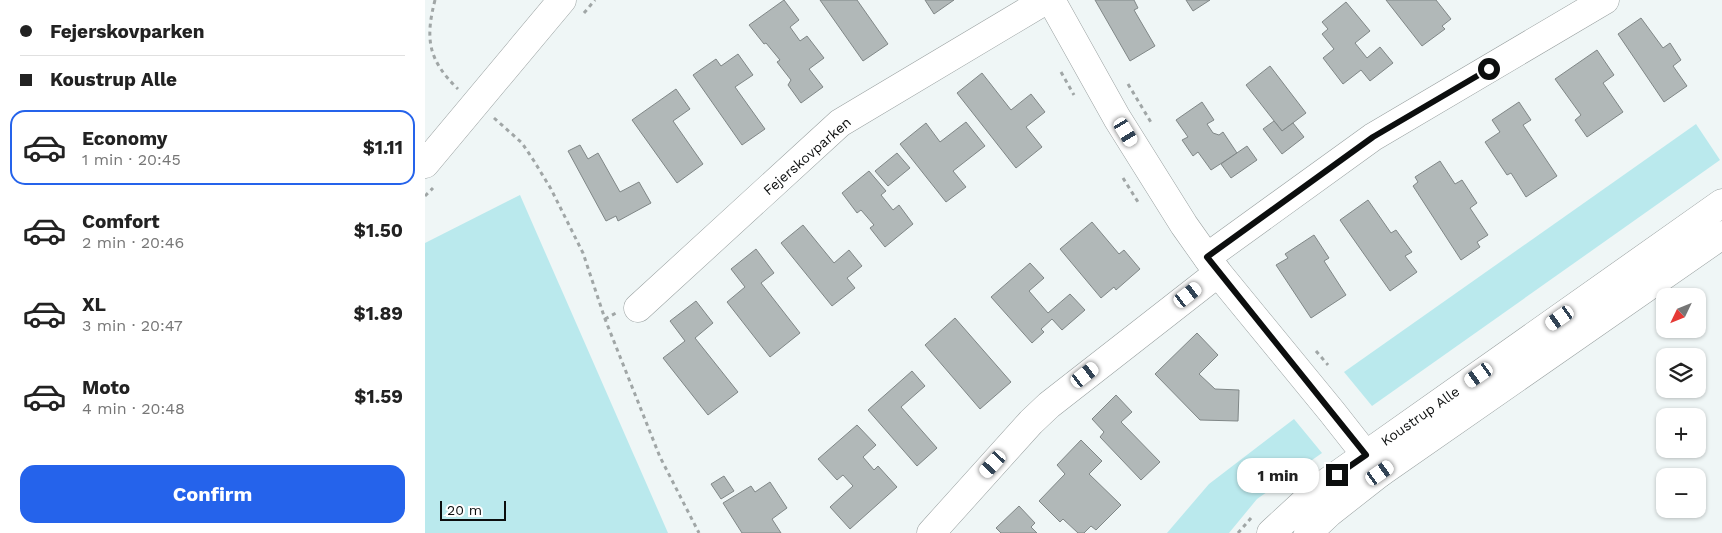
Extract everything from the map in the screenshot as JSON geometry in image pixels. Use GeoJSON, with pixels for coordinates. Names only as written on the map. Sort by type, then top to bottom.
{"type":"FeatureCollection","features":[{"type":"Feature","properties":{"kind":"street"},"geometry":{"type":"LineString","coordinates":[[425,164],[562,0]]}},
{"type":"Feature","properties":{"kind":"street","name":"Fejerskovparken"},"geometry":{"type":"LineString","coordinates":[[638,308],[840,123],[1046,0]]}},
{"type":"Feature","properties":{"kind":"street"},"geometry":{"type":"LineString","coordinates":[[1051,0],[1122,125],[1184,225],[1212,265],[1373,464]]}},
{"type":"Feature","properties":{"kind":"street"},"geometry":{"type":"LineString","coordinates":[[931,533],[1049,404],[1212,265],[1373,137],[1605,0]]}},
{"type":"Feature","properties":{"kind":"street","name":"Koustrup Alle"},"geometry":{"type":"LineString","coordinates":[[1308,533],[1329,513],[1373,464],[1722,203]]}},
{"type":"Feature","properties":{"kind":"street","name":"Koustrup Alle"},"geometry":{"type":"LineString","coordinates":[[1271,533],[1323,485],[1373,464],[1722,235]]}},
{"type":"Feature","properties":{"kind":"path"},"geometry":{"type":"LineString","coordinates":[[435,0],[430,19],[429,36],[431,52],[436,63],[446,77],[492,115],[522,144],[551,189],[583,253],[605,319],[660,457],[699,533]]}},
{"type":"Feature","properties":{"kind":"shaded area"},"geometry":{"type":"Polygon","coordinates":[[[1696,124],[1720,160],[1372,406],[1344,372],[1696,124]]]}},
{"type":"Feature","properties":{"kind":"shaded area"},"geometry":{"type":"Polygon","coordinates":[[[520,195],[668,533],[425,533],[425,243],[520,195]]]}},
{"type":"Feature","properties":{"kind":"shaded area"},"geometry":{"type":"Polygon","coordinates":[[[1294,419],[1322,453],[1257,499],[1229,533],[1167,533],[1209,484],[1294,419]]]}},
{"type":"Feature","properties":{"kind":"building"},"geometry":{"type":"Polygon","coordinates":[[[784,0],[799,20],[790,27],[800,41],[807,36],[824,58],[809,69],[823,87],[801,103],[788,85],[791,80],[777,62],[780,60],[749,25],[784,0]]]}},
{"type":"Feature","properties":{"kind":"building"},"geometry":{"type":"Polygon","coordinates":[[[820,0],[857,0],[888,44],[863,61],[820,0]]]}},
{"type":"Feature","properties":{"kind":"building"},"geometry":{"type":"Polygon","coordinates":[[[925,0],[954,0],[934,14],[925,0]]]}},
{"type":"Feature","properties":{"kind":"building"},"geometry":{"type":"Polygon","coordinates":[[[1095,0],[1134,0],[1138,8],[1134,10],[1155,46],[1130,61],[1095,0]]]}},
{"type":"Feature","properties":{"kind":"building"},"geometry":{"type":"Polygon","coordinates":[[[1186,0],[1210,0],[1193,11],[1186,0]]]}},
{"type":"Feature","properties":{"kind":"building"},"geometry":{"type":"Polygon","coordinates":[[[1386,0],[1436,0],[1451,19],[1442,26],[1445,29],[1422,46],[1386,0]]]}},
{"type":"Feature","properties":{"kind":"building"},"geometry":{"type":"Polygon","coordinates":[[[1346,2],[1370,31],[1355,43],[1367,58],[1380,47],[1393,63],[1370,81],[1361,70],[1343,84],[1323,58],[1334,49],[1322,34],[1328,29],[1322,22],[1346,2]]]}},
{"type":"Feature","properties":{"kind":"building"},"geometry":{"type":"Polygon","coordinates":[[[1641,18],[1663,48],[1670,43],[1681,60],[1673,66],[1687,86],[1664,102],[1618,34],[1641,18]]]}},
{"type":"Feature","properties":{"kind":"building"},"geometry":{"type":"Polygon","coordinates":[[[1597,50],[1614,75],[1603,83],[1623,112],[1587,137],[1575,120],[1581,115],[1555,79],[1597,50]]]}},
{"type":"Feature","properties":{"kind":"building"},"geometry":{"type":"Polygon","coordinates":[[[738,54],[753,75],[735,87],[765,129],[742,145],[693,75],[716,59],[721,66],[738,54]]]}},
{"type":"Feature","properties":{"kind":"building"},"geometry":{"type":"Polygon","coordinates":[[[1270,66],[1306,113],[1282,131],[1246,85],[1270,66]]]}},
{"type":"Feature","properties":{"kind":"building"},"geometry":{"type":"Polygon","coordinates":[[[982,73],[1011,110],[1031,94],[1045,112],[1026,127],[1042,147],[1016,168],[957,93],[982,73]]]}},
{"type":"Feature","properties":{"kind":"building"},"geometry":{"type":"Polygon","coordinates":[[[676,89],[690,109],[673,121],[703,164],[677,183],[632,120],[676,89]]]}},
{"type":"Feature","properties":{"kind":"building"},"geometry":{"type":"Polygon","coordinates":[[[1202,102],[1214,120],[1207,124],[1213,133],[1219,135],[1223,132],[1237,153],[1211,170],[1198,152],[1193,156],[1182,140],[1188,137],[1176,120],[1202,102]]]}},
{"type":"Feature","properties":{"kind":"building"},"geometry":{"type":"Polygon","coordinates":[[[1519,102],[1531,120],[1523,125],[1557,176],[1526,197],[1511,173],[1507,175],[1485,142],[1500,132],[1492,120],[1519,102]]]}},
{"type":"Feature","properties":{"kind":"building"},"geometry":{"type":"Polygon","coordinates":[[[1274,121],[1282,131],[1293,123],[1304,137],[1282,154],[1263,129],[1274,121]]]}},
{"type":"Feature","properties":{"kind":"building"},"geometry":{"type":"Polygon","coordinates":[[[966,122],[985,146],[953,171],[966,187],[946,202],[900,144],[926,123],[940,142],[966,122]]]}},
{"type":"Feature","properties":{"kind":"building"},"geometry":{"type":"Polygon","coordinates":[[[580,145],[588,159],[598,153],[620,192],[639,182],[651,203],[618,221],[616,216],[606,221],[568,151],[580,145]]]}},
{"type":"Feature","properties":{"kind":"building"},"geometry":{"type":"Polygon","coordinates":[[[1247,146],[1257,160],[1231,178],[1221,164],[1247,146]]]}},
{"type":"Feature","properties":{"kind":"building"},"geometry":{"type":"Polygon","coordinates":[[[897,153],[910,168],[888,186],[875,171],[897,153]]]}},
{"type":"Feature","properties":{"kind":"building"},"geometry":{"type":"Polygon","coordinates":[[[1440,161],[1455,184],[1462,180],[1477,203],[1470,208],[1488,235],[1477,242],[1480,247],[1461,260],[1413,186],[1418,182],[1415,177],[1440,161]]]}},
{"type":"Feature","properties":{"kind":"building"},"geometry":{"type":"Polygon","coordinates":[[[869,171],[886,191],[881,195],[893,210],[899,205],[913,224],[885,247],[870,228],[874,225],[861,210],[857,213],[842,193],[869,171]]]}},
{"type":"Feature","properties":{"kind":"building"},"geometry":{"type":"Polygon","coordinates":[[[1368,200],[1391,233],[1396,230],[1412,252],[1405,256],[1417,272],[1390,291],[1340,220],[1368,200]]]}},
{"type":"Feature","properties":{"kind":"building"},"geometry":{"type":"Polygon","coordinates":[[[1092,222],[1119,254],[1124,250],[1140,269],[1116,290],[1114,287],[1101,298],[1060,249],[1092,222]]]}},
{"type":"Feature","properties":{"kind":"building"},"geometry":{"type":"Polygon","coordinates":[[[803,225],[834,263],[849,250],[862,266],[847,278],[855,288],[832,306],[781,243],[803,225]]]}},
{"type":"Feature","properties":{"kind":"building"},"geometry":{"type":"Polygon","coordinates":[[[1314,235],[1329,258],[1324,261],[1346,295],[1311,318],[1276,265],[1288,258],[1285,254],[1314,235]]]}},
{"type":"Feature","properties":{"kind":"building"},"geometry":{"type":"Polygon","coordinates":[[[756,249],[774,273],[761,283],[800,333],[770,357],[727,302],[745,287],[731,269],[756,249]]]}},
{"type":"Feature","properties":{"kind":"building"},"geometry":{"type":"Polygon","coordinates":[[[1030,263],[1044,278],[1029,291],[1048,313],[1070,294],[1085,310],[1062,330],[1052,319],[1041,329],[1044,332],[1032,343],[991,297],[1030,263]]]}},
{"type":"Feature","properties":{"kind":"building"},"geometry":{"type":"Polygon","coordinates":[[[696,301],[713,323],[695,338],[738,392],[708,415],[663,358],[685,341],[670,321],[696,301]]]}},
{"type":"Feature","properties":{"kind":"building"},"geometry":{"type":"Polygon","coordinates":[[[955,318],[1011,382],[980,409],[925,345],[955,318]]]}},
{"type":"Feature","properties":{"kind":"building"},"geometry":{"type":"Polygon","coordinates":[[[1197,333],[1218,355],[1199,374],[1215,389],[1239,390],[1238,421],[1200,420],[1155,374],[1197,333]]]}},
{"type":"Feature","properties":{"kind":"building"},"geometry":{"type":"Polygon","coordinates":[[[912,371],[925,386],[901,407],[937,448],[917,466],[868,410],[912,371]]]}},
{"type":"Feature","properties":{"kind":"building"},"geometry":{"type":"Polygon","coordinates":[[[1116,395],[1132,412],[1121,422],[1160,462],[1141,480],[1100,437],[1104,432],[1092,419],[1116,395]]]}},
{"type":"Feature","properties":{"kind":"building"},"geometry":{"type":"Polygon","coordinates":[[[857,425],[876,445],[863,457],[874,470],[878,466],[897,487],[850,529],[830,507],[853,486],[843,475],[837,480],[818,459],[857,425]]]}},
{"type":"Feature","properties":{"kind":"building"},"geometry":{"type":"Polygon","coordinates":[[[1081,440],[1102,461],[1089,474],[1121,505],[1096,530],[1091,526],[1084,533],[1078,533],[1063,519],[1060,522],[1039,501],[1065,474],[1057,465],[1081,440]]]}},
{"type":"Feature","properties":{"kind":"building"},"geometry":{"type":"Polygon","coordinates":[[[724,476],[734,491],[721,499],[711,484],[724,476]]]}},
{"type":"Feature","properties":{"kind":"building"},"geometry":{"type":"Polygon","coordinates":[[[770,482],[787,508],[772,519],[781,533],[742,533],[723,503],[751,486],[755,492],[770,482]]]}},
{"type":"Feature","properties":{"kind":"building"},"geometry":{"type":"Polygon","coordinates":[[[1019,506],[1035,523],[1031,527],[1037,533],[1001,533],[996,528],[1019,506]]]}},
{"type":"Feature","properties":{"kind":"route"},"geometry":{"type":"LineString","coordinates":[[1337,475],[1366,455],[1217,272],[1207,257],[1373,137],[1489,69]]}}]}
